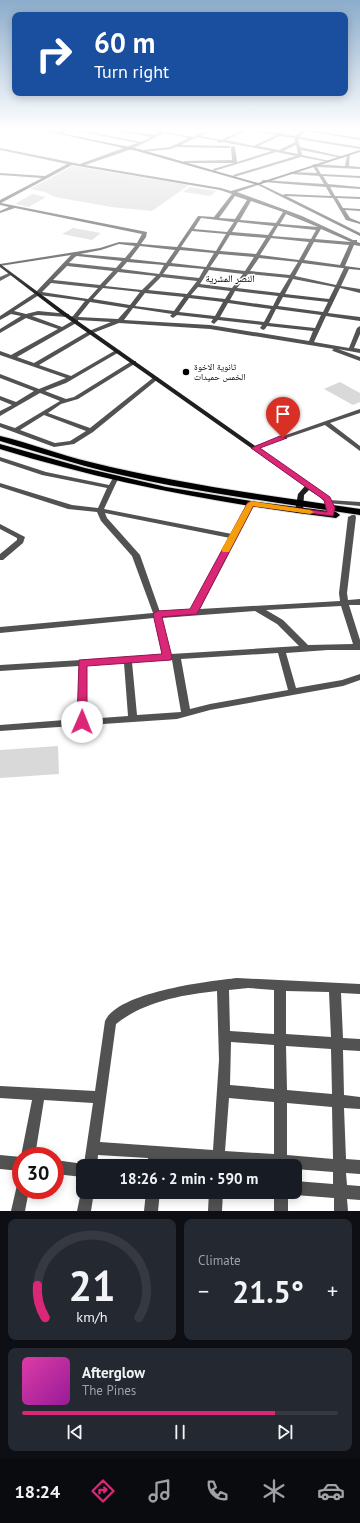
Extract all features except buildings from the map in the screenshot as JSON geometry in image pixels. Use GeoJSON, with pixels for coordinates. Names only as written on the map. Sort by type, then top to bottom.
{"type":"FeatureCollection","features":[{"type":"Feature","properties":{"kind":"main road"},"geometry":{"type":"LineString","coordinates":[[0,438],[56,456],[131,474],[299,507]]}},
{"type":"Feature","properties":{"kind":"main road"},"geometry":{"type":"LineString","coordinates":[[0,446],[113,483],[251,504],[330,508],[360,512]]}},
{"type":"Feature","properties":{"kind":"main road"},"geometry":{"type":"LineString","coordinates":[[330,508],[356,518]]}},
{"type":"Feature","properties":{"kind":"street"},"geometry":{"type":"LineString","coordinates":[[0,203],[28,187]]}},
{"type":"Feature","properties":{"kind":"street"},"geometry":{"type":"LineString","coordinates":[[207,187],[234,193],[285,212],[360,246]]}},
{"type":"Feature","properties":{"kind":"street"},"geometry":{"type":"LineString","coordinates":[[216,218],[234,193],[251,187]]}},
{"type":"Feature","properties":{"kind":"street"},"geometry":{"type":"LineString","coordinates":[[263,187],[359,235]]}},
{"type":"Feature","properties":{"kind":"street"},"geometry":{"type":"LineString","coordinates":[[329,187],[348,219],[358,223]]}},
{"type":"Feature","properties":{"kind":"street"},"geometry":{"type":"LineString","coordinates":[[337,187],[360,188]]}},
{"type":"Feature","properties":{"kind":"street"},"geometry":{"type":"LineString","coordinates":[[281,195],[360,198]]}},
{"type":"Feature","properties":{"kind":"street"},"geometry":{"type":"LineString","coordinates":[[167,323],[200,280],[250,199]]}},
{"type":"Feature","properties":{"kind":"street"},"geometry":{"type":"LineString","coordinates":[[0,203],[139,231],[145,235],[140,244],[127,260],[62,329],[12,357]]}},
{"type":"Feature","properties":{"kind":"street"},"geometry":{"type":"LineString","coordinates":[[0,212],[14,207]]}},
{"type":"Feature","properties":{"kind":"street"},"geometry":{"type":"LineString","coordinates":[[342,209],[360,210]]}},
{"type":"Feature","properties":{"kind":"street"},"geometry":{"type":"LineString","coordinates":[[210,327],[218,318],[233,290],[258,256],[285,212]]}},
{"type":"Feature","properties":{"kind":"street"},"geometry":{"type":"LineString","coordinates":[[311,342],[337,287],[352,243],[359,235],[358,223],[360,214]]}},
{"type":"Feature","properties":{"kind":"street"},"geometry":{"type":"LineString","coordinates":[[34,365],[91,332],[121,320],[144,291],[160,275],[200,217],[320,228]]}},
{"type":"Feature","properties":{"kind":"street"},"geometry":{"type":"LineString","coordinates":[[338,225],[358,223]]}},
{"type":"Feature","properties":{"kind":"street"},"geometry":{"type":"LineString","coordinates":[[261,334],[264,324],[280,295],[302,261],[320,228]]}},
{"type":"Feature","properties":{"kind":"street"},"geometry":{"type":"LineString","coordinates":[[192,230],[312,242],[352,243]]}},
{"type":"Feature","properties":{"kind":"street"},"geometry":{"type":"LineString","coordinates":[[0,265],[101,249],[117,243],[258,256],[360,269]]}},
{"type":"Feature","properties":{"kind":"street"},"geometry":{"type":"LineString","coordinates":[[0,318],[38,293],[66,264],[77,255],[292,277],[360,291]]}},
{"type":"Feature","properties":{"kind":"street"},"geometry":{"type":"LineString","coordinates":[[66,264],[200,280]]}},
{"type":"Feature","properties":{"kind":"street"},"geometry":{"type":"LineString","coordinates":[[0,265],[91,332],[309,486],[330,508],[357,504],[360,499]]}},
{"type":"Feature","properties":{"kind":"street"},"geometry":{"type":"LineString","coordinates":[[0,279],[11,274]]}},
{"type":"Feature","properties":{"kind":"street"},"geometry":{"type":"LineString","coordinates":[[49,281],[187,296],[360,319]]}},
{"type":"Feature","properties":{"kind":"street"},"geometry":{"type":"LineString","coordinates":[[196,285],[330,301]]}},
{"type":"Feature","properties":{"kind":"street"},"geometry":{"type":"LineString","coordinates":[[38,293],[317,330]]}},
{"type":"Feature","properties":{"kind":"street"},"geometry":{"type":"LineString","coordinates":[[11,312],[62,329]]}},
{"type":"Feature","properties":{"kind":"street"},"geometry":{"type":"LineString","coordinates":[[0,331],[26,316],[34,314],[210,327],[360,351]]}},
{"type":"Feature","properties":{"kind":"street"},"geometry":{"type":"LineString","coordinates":[[351,349],[360,328]]}},
{"type":"Feature","properties":{"kind":"street"},"geometry":{"type":"LineString","coordinates":[[322,344],[360,359]]}},
{"type":"Feature","properties":{"kind":"street"},"geometry":{"type":"LineString","coordinates":[[0,414],[39,391],[64,382],[69,377],[118,351]]}},
{"type":"Feature","properties":{"kind":"street"},"geometry":{"type":"LineString","coordinates":[[0,353],[69,377]]}},
{"type":"Feature","properties":{"kind":"street"},"geometry":{"type":"LineString","coordinates":[[15,431],[43,413],[66,401],[76,398],[134,362]]}},
{"type":"Feature","properties":{"kind":"street"},"geometry":{"type":"LineString","coordinates":[[0,376],[66,401]]}},
{"type":"Feature","properties":{"kind":"street"},"geometry":{"type":"LineString","coordinates":[[0,425],[58,445],[75,442],[91,431],[156,378]]}},
{"type":"Feature","properties":{"kind":"street"},"geometry":{"type":"LineString","coordinates":[[0,398],[16,404]]}},
{"type":"Feature","properties":{"kind":"street"},"geometry":{"type":"LineString","coordinates":[[255,448],[360,411]]}},
{"type":"Feature","properties":{"kind":"street"},"geometry":{"type":"LineString","coordinates":[[43,413],[91,431]]}},
{"type":"Feature","properties":{"kind":"street"},"geometry":{"type":"LineString","coordinates":[[326,423],[360,449]]}},
{"type":"Feature","properties":{"kind":"street"},"geometry":{"type":"LineString","coordinates":[[352,444],[360,442]]}},
{"type":"Feature","properties":{"kind":"street"},"geometry":{"type":"LineString","coordinates":[[0,459],[44,474],[113,483],[100,510],[104,520],[136,555],[172,657],[186,714]]}},
{"type":"Feature","properties":{"kind":"street"},"geometry":{"type":"LineString","coordinates":[[0,485],[71,507],[100,510],[233,536]]}},
{"type":"Feature","properties":{"kind":"street"},"geometry":{"type":"LineString","coordinates":[[299,507],[301,494],[309,486]]}},
{"type":"Feature","properties":{"kind":"street"},"geometry":{"type":"LineString","coordinates":[[194,612],[251,504]]}},
{"type":"Feature","properties":{"kind":"street"},"geometry":{"type":"LineString","coordinates":[[0,668],[306,648],[359,647],[344,603],[343,594],[356,518]]}},
{"type":"Feature","properties":{"kind":"street"},"geometry":{"type":"LineString","coordinates":[[0,526],[21,537],[20,542],[0,558]]}},
{"type":"Feature","properties":{"kind":"street"},"geometry":{"type":"LineString","coordinates":[[0,630],[157,614],[360,602]]}},
{"type":"Feature","properties":{"kind":"street"},"geometry":{"type":"LineString","coordinates":[[255,608],[280,622],[306,648]]}},
{"type":"Feature","properties":{"kind":"street"},"geometry":{"type":"LineString","coordinates":[[281,650],[293,692]]}},
{"type":"Feature","properties":{"kind":"street"},"geometry":{"type":"LineString","coordinates":[[128,660],[133,719]]}},
{"type":"Feature","properties":{"kind":"street"},"geometry":{"type":"LineString","coordinates":[[82,722],[83,663]]}},
{"type":"Feature","properties":{"kind":"street"},"geometry":{"type":"LineString","coordinates":[[0,728],[186,714],[210,707],[343,683],[360,677]]}},
{"type":"Feature","properties":{"kind":"street"},"geometry":{"type":"LineString","coordinates":[[91,1159],[111,1021],[118,1014],[136,1005],[161,997],[233,983],[360,989]]}},
{"type":"Feature","properties":{"kind":"street"},"geometry":{"type":"LineString","coordinates":[[218,1159],[225,1036],[222,985]]}},
{"type":"Feature","properties":{"kind":"street"},"geometry":{"type":"LineString","coordinates":[[280,985],[281,1159]]}},
{"type":"Feature","properties":{"kind":"street"},"geometry":{"type":"LineString","coordinates":[[335,987],[338,1166],[341,1211]]}},
{"type":"Feature","properties":{"kind":"street"},"geometry":{"type":"LineString","coordinates":[[225,1036],[360,1045]]}},
{"type":"Feature","properties":{"kind":"street"},"geometry":{"type":"LineString","coordinates":[[223,1091],[360,1103]]}},
{"type":"Feature","properties":{"kind":"street"},"geometry":{"type":"LineString","coordinates":[[0,1092],[99,1097]]}},
{"type":"Feature","properties":{"kind":"street"},"geometry":{"type":"LineString","coordinates":[[30,1147],[39,1094]]}},
{"type":"Feature","properties":{"kind":"street"},"geometry":{"type":"LineString","coordinates":[[93,1148],[149,1159]]}},
{"type":"Feature","properties":{"kind":"street"},"geometry":{"type":"LineString","coordinates":[[0,1162],[12,1163]]}},
{"type":"Feature","properties":{"kind":"street"},"geometry":{"type":"LineString","coordinates":[[302,1165],[360,1167]]}},
{"type":"Feature","properties":{"kind":"street"},"geometry":{"type":"LineString","coordinates":[[64,1168],[76,1169]]}},
{"type":"Feature","properties":{"kind":"street"},"geometry":{"type":"LineString","coordinates":[[302,1188],[360,1193]]}},
{"type":"Feature","properties":{"kind":"street"},"geometry":{"type":"LineString","coordinates":[[18,1211],[20,1199]]}},
{"type":"Feature","properties":{"kind":"street"},"geometry":{"type":"LineString","coordinates":[[84,1211],[85,1199]]}},
{"type":"Feature","properties":{"kind":"street"},"geometry":{"type":"LineString","coordinates":[[151,1211],[152,1199]]}},
{"type":"Feature","properties":{"kind":"street"},"geometry":{"type":"LineString","coordinates":[[215,1211],[216,1199]]}},
{"type":"Feature","properties":{"kind":"street"},"geometry":{"type":"LineString","coordinates":[[281,1199],[281,1211]]}},
{"type":"Feature","properties":{"kind":"shaded area"},"geometry":{"type":"Polygon","coordinates":[[[35,187],[187,187],[152,211],[111,207],[55,197],[45,192],[30,189],[35,187]]]}},
{"type":"Feature","properties":{"kind":"shaded area"},"geometry":{"type":"Polygon","coordinates":[[[190,187],[216,191],[210,196],[183,192],[190,187]]]}},
{"type":"Feature","properties":{"kind":"shaded area"},"geometry":{"type":"Polygon","coordinates":[[[32,194],[46,197],[29,207],[15,204],[32,194]]]}},
{"type":"Feature","properties":{"kind":"shaded area"},"geometry":{"type":"Polygon","coordinates":[[[73,228],[101,233],[92,240],[62,234],[73,228]]]}},
{"type":"Feature","properties":{"kind":"shaded area"},"geometry":{"type":"Polygon","coordinates":[[[340,382],[360,393],[360,402],[353,405],[324,389],[340,382]]]}},
{"type":"Feature","properties":{"kind":"shaded area"},"geometry":{"type":"Polygon","coordinates":[[[58,746],[59,774],[0,778],[0,750],[58,746]]]}},
{"type":"Feature","properties":{"kind":"slow traffic"},"geometry":{"type":"LineString","coordinates":[[226,550],[251,504],[310,512]]}},
{"type":"Feature","properties":{"kind":"place","name":"ثانوية الاخوة الخمس حميدات"},"geometry":{"type":"Point","coordinates":[186,372]}},
{"type":"Feature","properties":{"kind":"district","name":"النصر المشرية"},"geometry":{"type":"Point","coordinates":[230,278]}},
{"type":"Feature","properties":{"kind":"route"},"geometry":{"type":"LineString","coordinates":[[82,722],[83,663],[167,657],[157,614],[194,612],[251,504],[330,515],[331,508],[327,499],[255,448],[283,438]]}}]}
